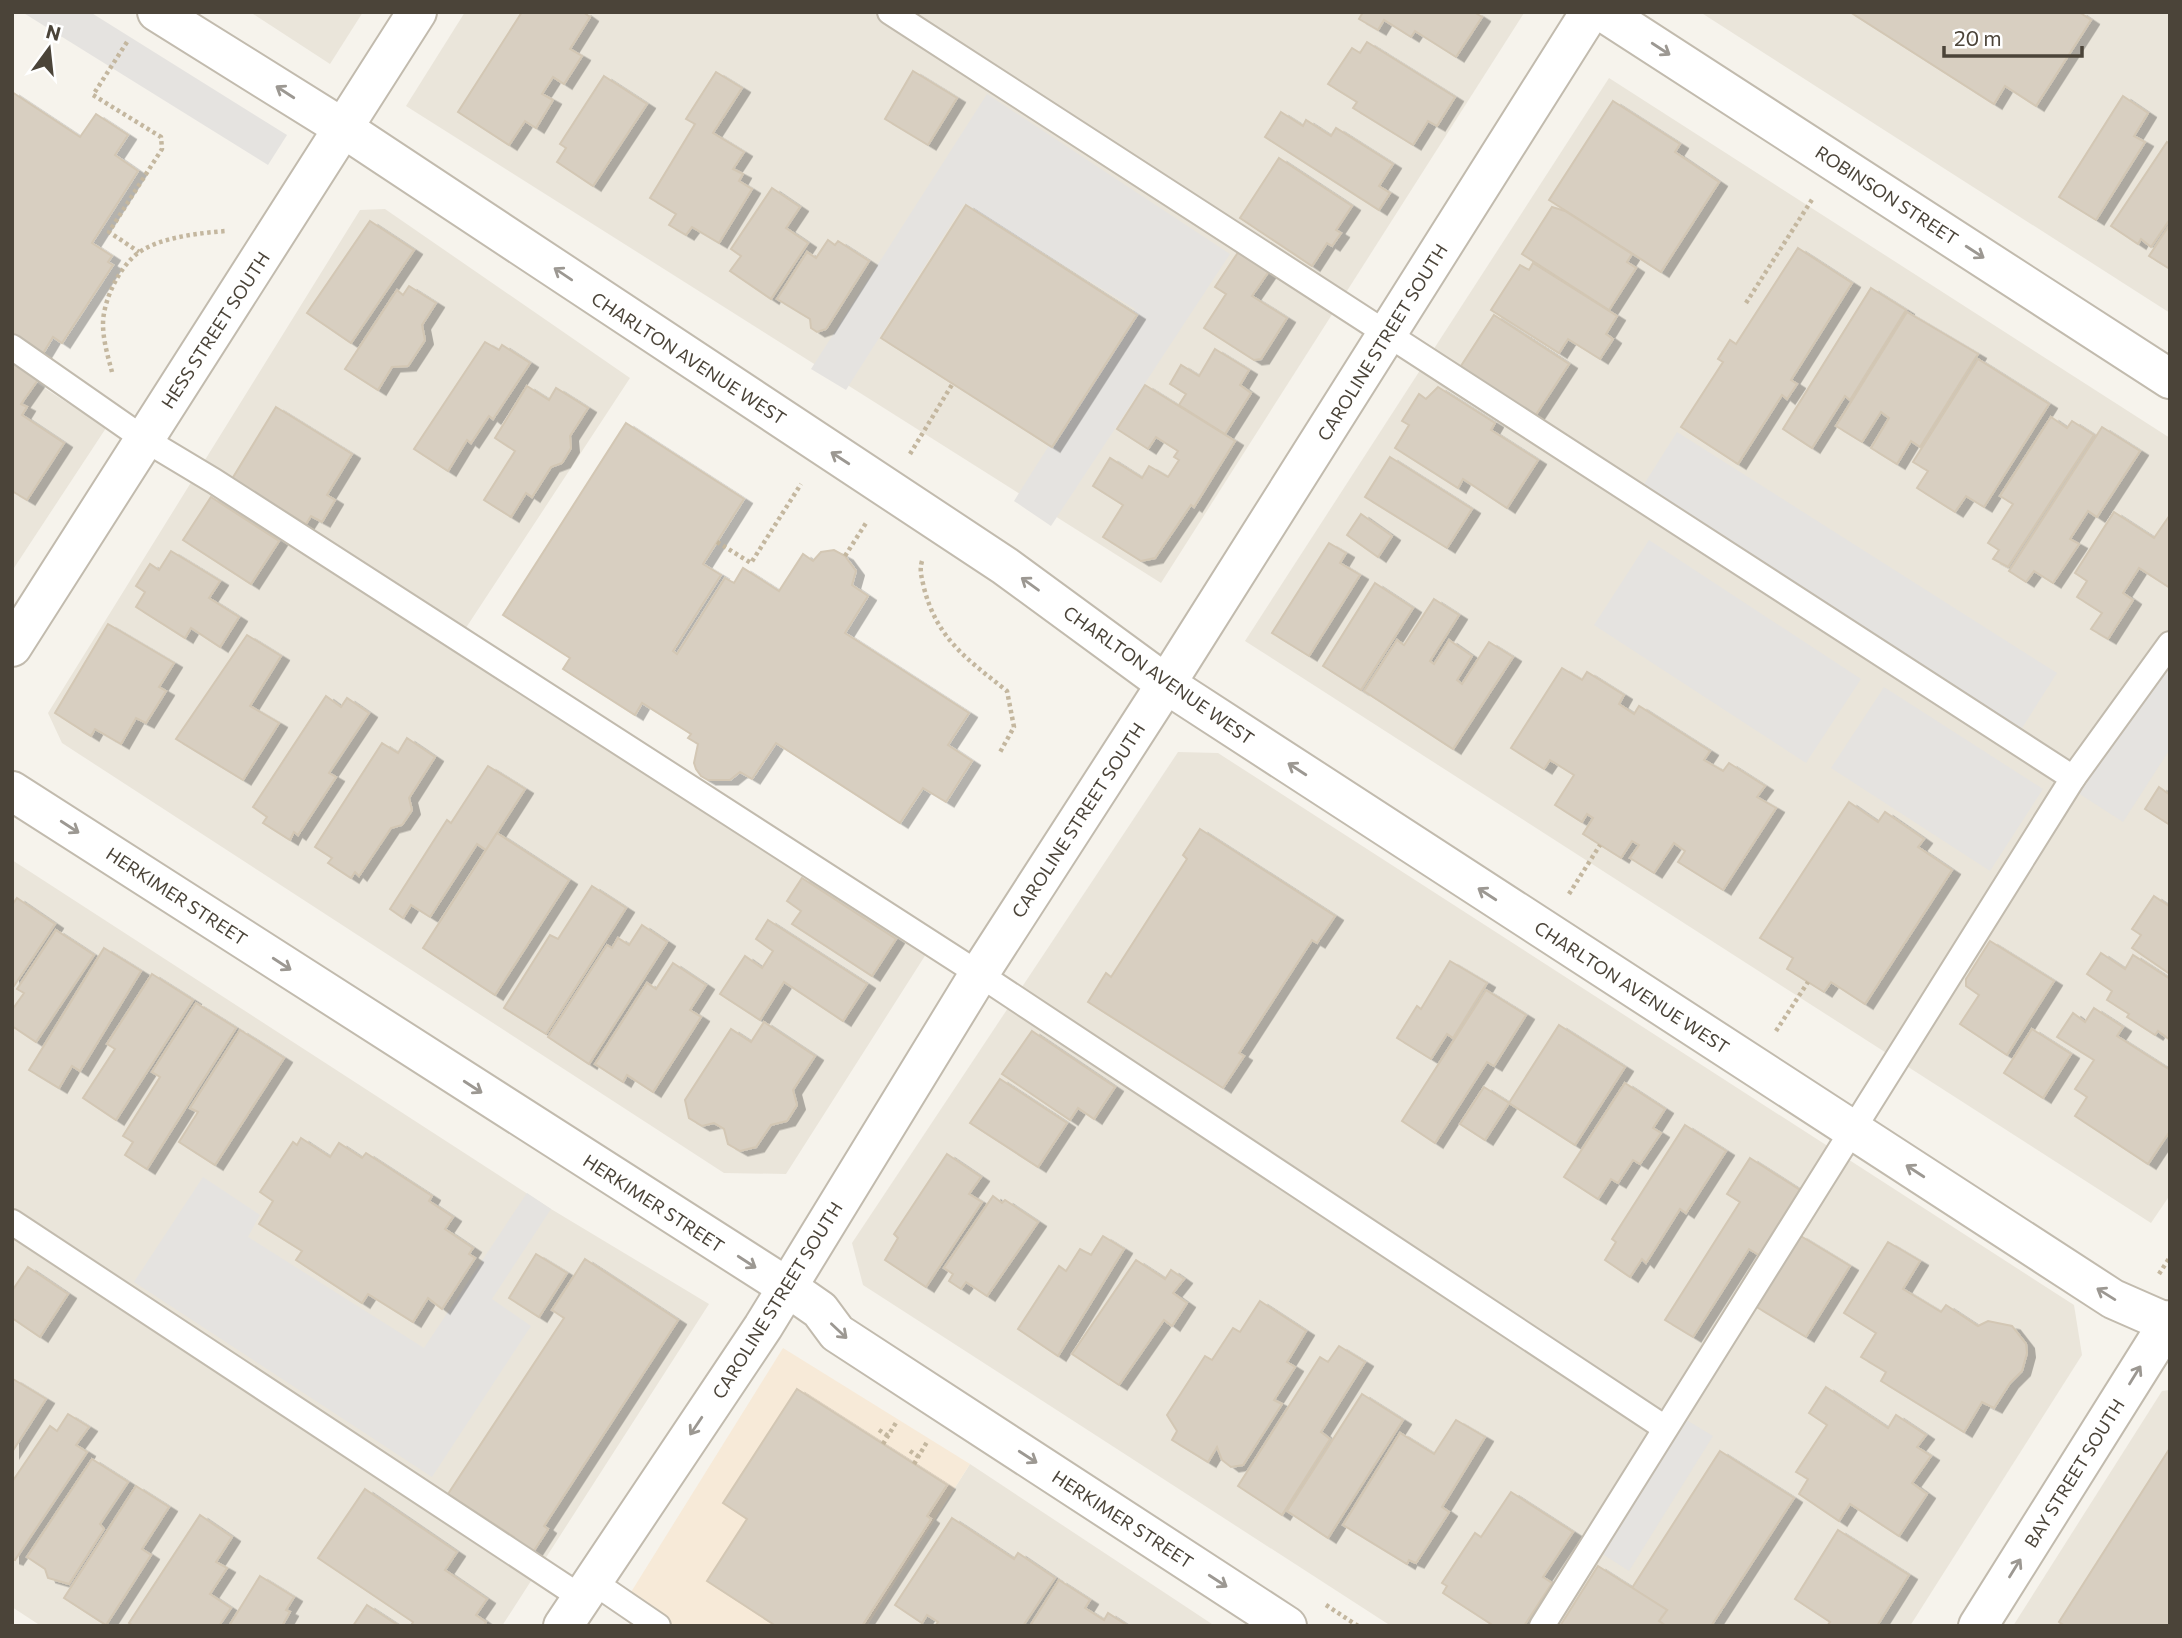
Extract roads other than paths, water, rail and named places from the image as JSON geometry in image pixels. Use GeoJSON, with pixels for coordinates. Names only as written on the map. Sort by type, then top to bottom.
{"type":"FeatureCollection","features":[{"type":"Feature","properties":{"kind":"street","name":"CHARLTON AVENUE WEST"},"geometry":{"type":"LineString","coordinates":[[157,12],[343,128],[1005,566],[1166,684],[1545,931],[2113,1299],[2169,1322]]}},
{"type":"Feature","properties":{"kind":"street","name":"HESS STREET SOUTH"},"geometry":{"type":"LineString","coordinates":[[12,647],[417,12]]}},
{"type":"Feature","properties":{"kind":"street","name":"CAROLINE STREET SOUTH"},"geometry":{"type":"LineString","coordinates":[[579,1601],[787,1287],[979,974],[1166,684],[1590,12]]}},
{"type":"Feature","properties":{"kind":"street","name":"ROBINSON STREET"},"geometry":{"type":"LineString","coordinates":[[1603,12],[2170,379]]}},
{"type":"Feature","properties":{"kind":"street","name":"HERKIMER STREET"},"geometry":{"type":"LineString","coordinates":[[12,790],[787,1287],[820,1310],[837,1333],[1287,1626]]}},
{"type":"Feature","properties":{"kind":"street","name":"BAY STREET SOUTH"},"geometry":{"type":"LineString","coordinates":[[1978,1626],[2169,1322]]}},
{"type":"Feature","properties":{"kind":"lane"},"geometry":{"type":"LineString","coordinates":[[890,12],[2073,779]]}},
{"type":"Feature","properties":{"kind":"lane"},"geometry":{"type":"LineString","coordinates":[[12,347],[148,433],[214,481],[458,640],[979,974],[1665,1428]]}},
{"type":"Feature","properties":{"kind":"lane"},"geometry":{"type":"LineString","coordinates":[[1542,1626],[2073,779],[2170,644]]}},
{"type":"Feature","properties":{"kind":"lane"},"geometry":{"type":"LineString","coordinates":[[12,1222],[579,1601],[658,1626]]}}]}
